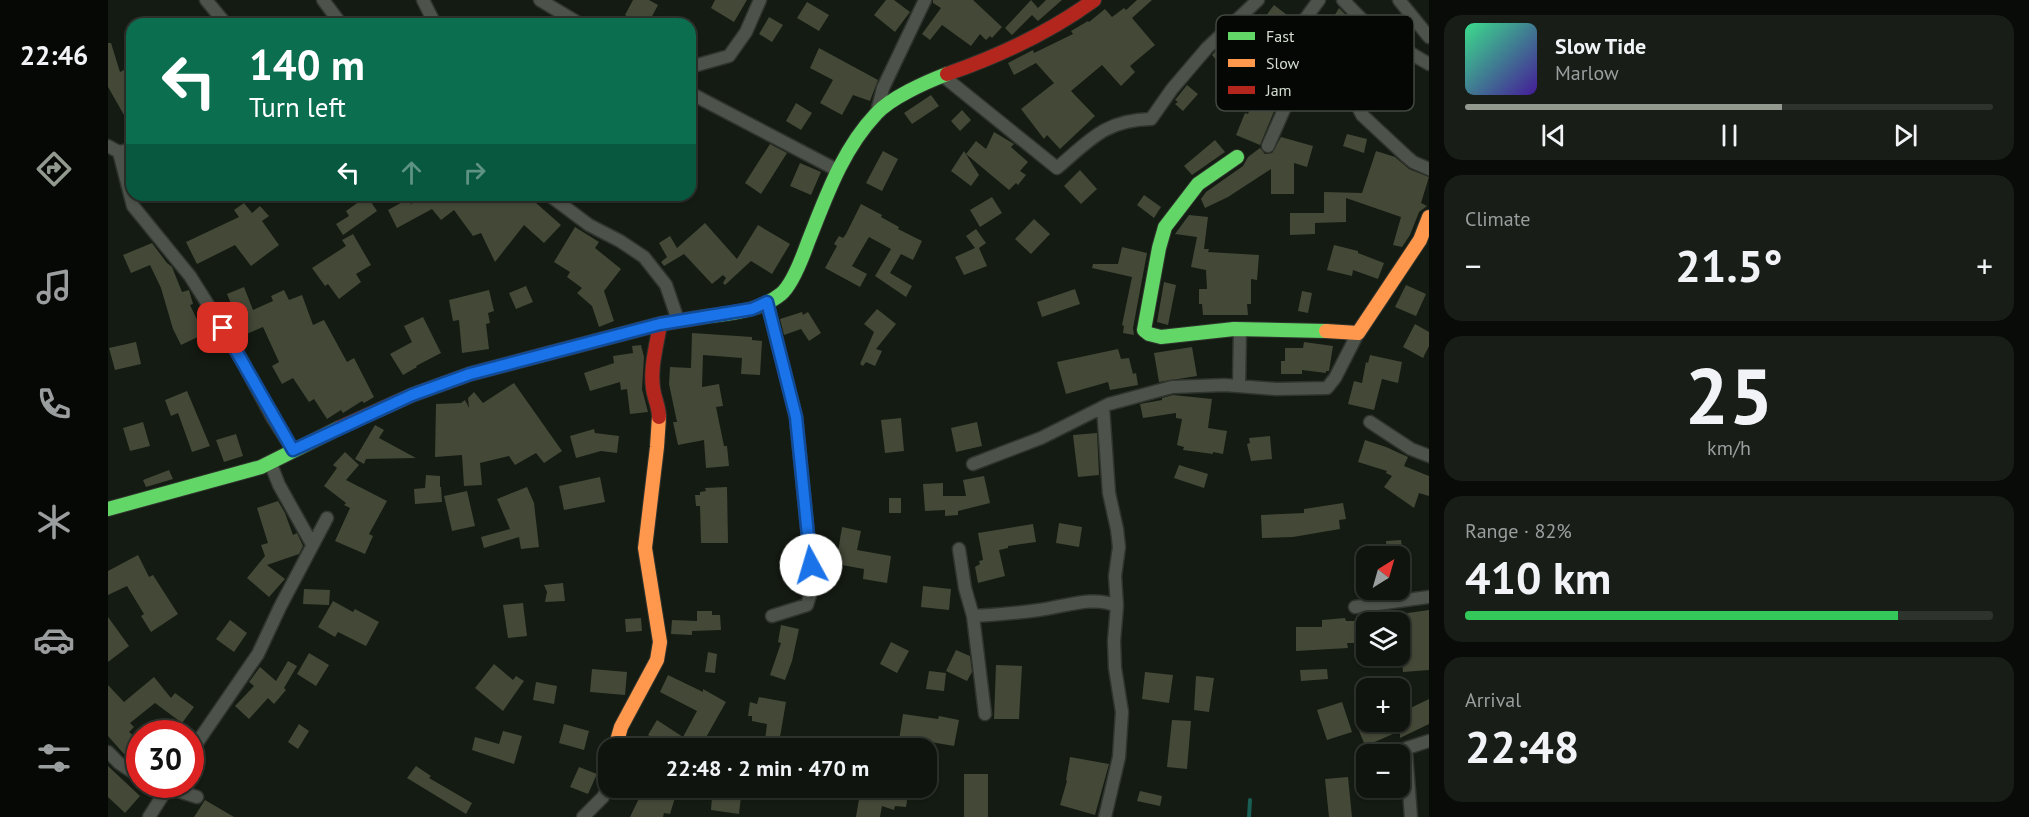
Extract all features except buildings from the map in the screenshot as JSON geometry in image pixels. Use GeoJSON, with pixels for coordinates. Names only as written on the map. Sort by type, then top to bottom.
{"type":"FeatureCollection","features":[{"type":"Feature","properties":{"kind":"street"},"geometry":{"type":"LineString","coordinates":[[206,0],[221,18]]}},
{"type":"Feature","properties":{"kind":"street"},"geometry":{"type":"LineString","coordinates":[[323,0],[336,18]]}},
{"type":"Feature","properties":{"kind":"street"},"geometry":{"type":"LineString","coordinates":[[423,0],[432,18]]}},
{"type":"Feature","properties":{"kind":"street"},"geometry":{"type":"LineString","coordinates":[[540,0],[570,18]]}},
{"type":"Feature","properties":{"kind":"street"},"geometry":{"type":"LineString","coordinates":[[696,66],[729,56],[747,32],[760,0]]}},
{"type":"Feature","properties":{"kind":"street"},"geometry":{"type":"LineString","coordinates":[[877,112],[882,88],[925,0]]}},
{"type":"Feature","properties":{"kind":"street"},"geometry":{"type":"LineString","coordinates":[[108,509],[261,467],[412,395],[470,374],[660,324],[752,309],[767,302],[781,294],[788,286],[837,170],[877,112],[920,84],[990,59],[1072,16],[1094,0]]}},
{"type":"Feature","properties":{"kind":"street"},"geometry":{"type":"LineString","coordinates":[[1242,15],[1258,0]]}},
{"type":"Feature","properties":{"kind":"street"},"geometry":{"type":"LineString","coordinates":[[1309,15],[1319,0]]}},
{"type":"Feature","properties":{"kind":"street"},"geometry":{"type":"LineString","coordinates":[[1343,0],[1358,15]]}},
{"type":"Feature","properties":{"kind":"street"},"geometry":{"type":"LineString","coordinates":[[1399,0],[1411,15]]}},
{"type":"Feature","properties":{"kind":"street"},"geometry":{"type":"LineString","coordinates":[[1414,18],[1429,37]]}},
{"type":"Feature","properties":{"kind":"street"},"geometry":{"type":"LineString","coordinates":[[943,76],[1057,168],[1096,134],[1130,119],[1151,119],[1172,88],[1216,40]]}},
{"type":"Feature","properties":{"kind":"street"},"geometry":{"type":"LineString","coordinates":[[1414,55],[1429,64]]}},
{"type":"Feature","properties":{"kind":"street"},"geometry":{"type":"LineString","coordinates":[[696,96],[837,170]]}},
{"type":"Feature","properties":{"kind":"street"},"geometry":{"type":"LineString","coordinates":[[1269,146],[1284,111]]}},
{"type":"Feature","properties":{"kind":"street"},"geometry":{"type":"LineString","coordinates":[[1360,111],[1413,162],[1429,169]]}},
{"type":"Feature","properties":{"kind":"street"},"geometry":{"type":"LineString","coordinates":[[113,149],[126,186]]}},
{"type":"Feature","properties":{"kind":"street"},"geometry":{"type":"LineString","coordinates":[[1237,157],[1198,184],[1165,227],[1144,330],[1151,336],[1161,337],[1240,329],[1278,328],[1358,333]]}},
{"type":"Feature","properties":{"kind":"street"},"geometry":{"type":"LineString","coordinates":[[131,201],[196,286],[234,346],[272,417],[293,450]]}},
{"type":"Feature","properties":{"kind":"street"},"geometry":{"type":"LineString","coordinates":[[557,201],[589,225],[644,257],[666,285],[678,320]]}},
{"type":"Feature","properties":{"kind":"street"},"geometry":{"type":"LineString","coordinates":[[973,464],[1041,438],[1103,406],[1172,387],[1225,385],[1276,389],[1327,388],[1335,378],[1358,333],[1420,240],[1429,217]]}},
{"type":"Feature","properties":{"kind":"street"},"geometry":{"type":"LineString","coordinates":[[767,302],[796,417],[813,586],[807,605],[772,616]]}},
{"type":"Feature","properties":{"kind":"street"},"geometry":{"type":"LineString","coordinates":[[618,738],[621,727],[657,660],[660,642],[645,548],[657,447],[659,408],[653,389],[653,371],[660,324]]}},
{"type":"Feature","properties":{"kind":"street"},"geometry":{"type":"LineString","coordinates":[[1239,386],[1240,329]]}},
{"type":"Feature","properties":{"kind":"street"},"geometry":{"type":"LineString","coordinates":[[1103,406],[1109,494],[1119,547],[1115,576],[1117,606],[1115,668],[1122,712],[1119,757],[1105,817]]}},
{"type":"Feature","properties":{"kind":"street"},"geometry":{"type":"LineString","coordinates":[[1370,422],[1411,449],[1429,456]]}},
{"type":"Feature","properties":{"kind":"street"},"geometry":{"type":"LineString","coordinates":[[270,462],[279,485],[312,544]]}},
{"type":"Feature","properties":{"kind":"street"},"geometry":{"type":"LineString","coordinates":[[204,733],[258,654],[327,518]]}},
{"type":"Feature","properties":{"kind":"street"},"geometry":{"type":"LineString","coordinates":[[958,549],[973,616],[986,714]]}},
{"type":"Feature","properties":{"kind":"street"},"geometry":{"type":"LineString","coordinates":[[1355,608],[1429,597]]}},
{"type":"Feature","properties":{"kind":"street"},"geometry":{"type":"LineString","coordinates":[[973,616],[1019,613],[1092,601],[1107,601],[1117,606]]}},
{"type":"Feature","properties":{"kind":"street"},"geometry":{"type":"LineString","coordinates":[[1411,817],[1406,752],[1407,748],[1429,741]]}},
{"type":"Feature","properties":{"kind":"street"},"geometry":{"type":"LineString","coordinates":[[108,752],[126,768]]}},
{"type":"Feature","properties":{"kind":"street"},"geometry":{"type":"LineString","coordinates":[[149,817],[158,798]]}},
{"type":"Feature","properties":{"kind":"street"},"geometry":{"type":"LineString","coordinates":[[583,817],[602,798]]}},
{"type":"Feature","properties":{"kind":"waterway"},"geometry":{"type":"LineString","coordinates":[[1249,817],[1250,800]]}},
{"type":"Feature","properties":{"kind":"traffic: fast"},"geometry":{"type":"LineString","coordinates":[[703,317],[754,308],[781,294],[797,270],[821,208],[844,158],[864,128],[882,108],[899,96],[947,74]]}},
{"type":"Feature","properties":{"kind":"traffic: fast"},"geometry":{"type":"LineString","coordinates":[[1237,157],[1198,184],[1165,227],[1144,330],[1161,337],[1234,329],[1326,331]]}},
{"type":"Feature","properties":{"kind":"traffic: fast"},"geometry":{"type":"LineString","coordinates":[[108,509],[261,467],[339,428]]}},
{"type":"Feature","properties":{"kind":"traffic: slow"},"geometry":{"type":"LineString","coordinates":[[1326,331],[1358,333],[1420,240],[1429,217]]}},
{"type":"Feature","properties":{"kind":"traffic: slow"},"geometry":{"type":"LineString","coordinates":[[618,738],[621,727],[657,660],[660,642],[645,548],[659,417]]}},
{"type":"Feature","properties":{"kind":"traffic: jam"},"geometry":{"type":"LineString","coordinates":[[947,74],[1024,42],[1060,23],[1094,0]]}},
{"type":"Feature","properties":{"kind":"traffic: jam"},"geometry":{"type":"LineString","coordinates":[[339,428],[412,395],[470,374],[660,324],[703,317]]}},
{"type":"Feature","properties":{"kind":"traffic: jam"},"geometry":{"type":"LineString","coordinates":[[659,417],[652,380],[660,324]]}},
{"type":"Feature","properties":{"kind":"route"},"geometry":{"type":"LineString","coordinates":[[223,328],[293,450],[412,395],[470,374],[660,324],[752,309],[767,302],[796,417],[811,565]]}}]}
